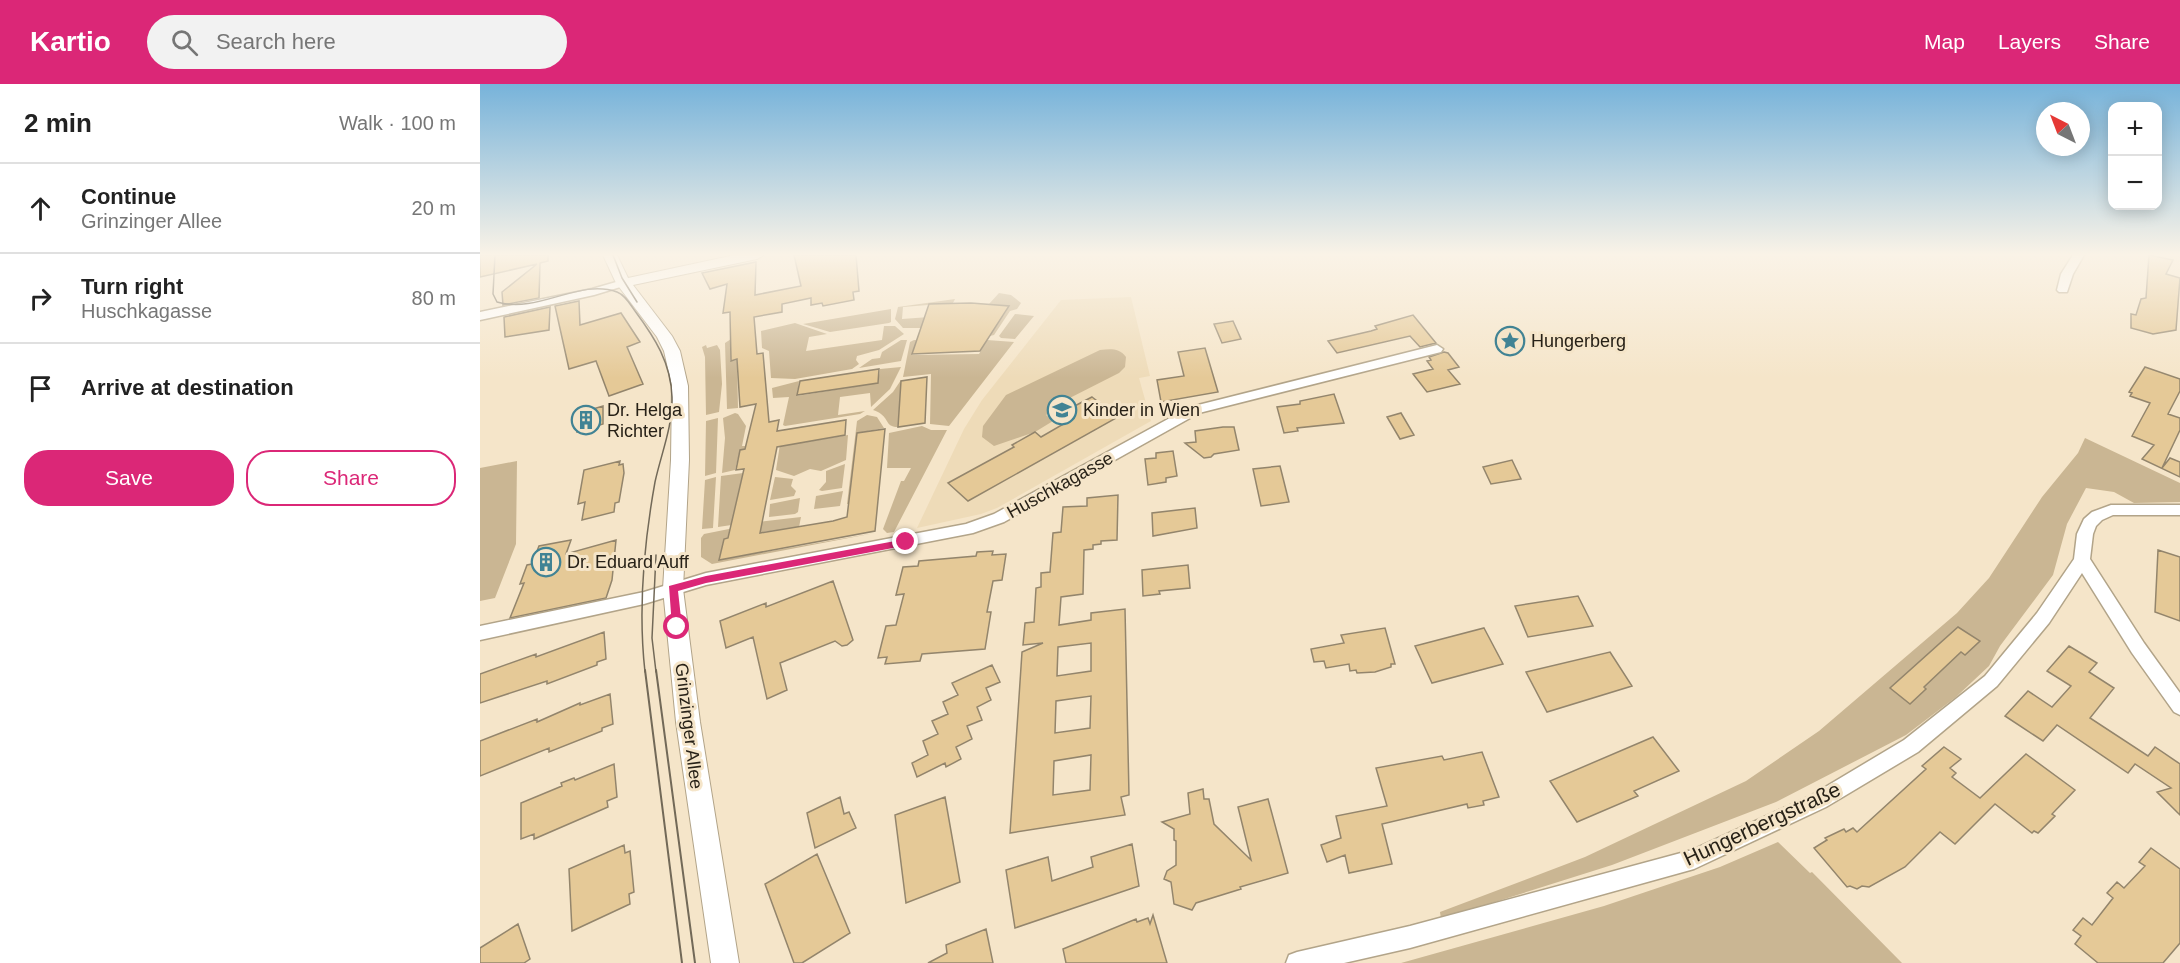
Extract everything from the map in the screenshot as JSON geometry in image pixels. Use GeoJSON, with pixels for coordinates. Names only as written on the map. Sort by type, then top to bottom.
{"type":"FeatureCollection","features":[{"type":"Feature","properties":{"kind":"street"},"geometry":{"type":"LineString","coordinates":[[480,316],[575,296]]}},
{"type":"Feature","properties":{"kind":"street","name":"Grinzinger Allee"},"geometry":{"type":"LineString","coordinates":[[633,296],[664,336],[675,360],[681,386],[680,460],[673,588],[688,722],[725,963]]}},
{"type":"Feature","properties":{"kind":"street","name":"Huschkagasse"},"geometry":{"type":"LineString","coordinates":[[480,633],[644,598],[706,579],[968,530],[999,518],[1195,410],[1437,349]]}},
{"type":"Feature","properties":{"kind":"street","name":"Hungerbergstraße"},"geometry":{"type":"LineString","coordinates":[[1297,963],[1410,937],[1694,859],[1819,801],[1911,746],[1991,681],[2043,618],[2082,560],[2085,534],[2089,523],[2097,516],[2111,510],[2180,510]]}},
{"type":"Feature","properties":{"kind":"street"},"geometry":{"type":"LineString","coordinates":[[2082,560],[2138,648],[2180,707]]}},
{"type":"Feature","properties":{"kind":"shaded area"},"geometry":{"type":"Polygon","coordinates":[[[996,296],[1012,296],[1021,303],[1017,309],[1010,311],[994,335],[990,336],[1007,310],[991,308],[993,304],[989,304],[996,296]]]}},
{"type":"Feature","properties":{"kind":"shaded area","name":"Kinder in Wien"},"geometry":{"type":"Polygon","coordinates":[[[1131,297],[1150,376],[1139,378],[1151,421],[997,508],[981,514],[917,528],[964,429],[982,400],[1061,300],[1131,297]]]}},
{"type":"Feature","properties":{"kind":"shaded area"},"geometry":{"type":"Polygon","coordinates":[[[955,299],[953,303],[903,307],[902,319],[943,316],[927,328],[903,328],[895,319],[898,307],[955,299]]]}},
{"type":"Feature","properties":{"kind":"shaded area"},"geometry":{"type":"Polygon","coordinates":[[[891,309],[891,322],[889,323],[830,332],[803,324],[891,309]]]}},
{"type":"Feature","properties":{"kind":"shaded area"},"geometry":{"type":"Polygon","coordinates":[[[1015,314],[1034,316],[1015,339],[1001,338],[999,336],[1015,314]]]}},
{"type":"Feature","properties":{"kind":"shaded area"},"geometry":{"type":"Polygon","coordinates":[[[795,323],[827,334],[809,337],[806,351],[882,340],[884,326],[895,326],[904,334],[879,350],[857,356],[856,360],[859,364],[852,369],[795,379],[771,378],[769,351],[762,348],[761,331],[795,323]]]}},
{"type":"Feature","properties":{"kind":"shaded area"},"geometry":{"type":"Polygon","coordinates":[[[756,333],[756,335],[730,341],[730,361],[737,360],[738,408],[727,409],[725,343],[734,337],[756,333]]]}},
{"type":"Feature","properties":{"kind":"shaded area"},"geometry":{"type":"Polygon","coordinates":[[[901,340],[907,340],[901,361],[859,368],[872,359],[880,358],[882,352],[901,340]]]}},
{"type":"Feature","properties":{"kind":"shaded area"},"geometry":{"type":"Polygon","coordinates":[[[919,340],[912,355],[979,354],[987,340],[1014,342],[949,426],[930,424],[931,374],[903,377],[910,342],[919,340]]]}},
{"type":"Feature","properties":{"kind":"shaded area"},"geometry":{"type":"Polygon","coordinates":[[[706,345],[707,348],[717,345],[720,350],[722,384],[719,412],[706,415],[705,357],[702,347],[706,345]]]}},
{"type":"Feature","properties":{"kind":"shaded area"},"geometry":{"type":"Polygon","coordinates":[[[1111,349],[1121,352],[1126,357],[1125,367],[1119,373],[1050,408],[1053,411],[1046,415],[1053,421],[1035,432],[994,446],[982,437],[983,426],[1006,395],[1100,350],[1111,349]]]}},
{"type":"Feature","properties":{"kind":"shaded area"},"geometry":{"type":"Polygon","coordinates":[[[901,367],[890,389],[871,407],[870,393],[840,397],[838,415],[865,411],[860,414],[785,426],[783,425],[789,397],[773,398],[772,388],[799,381],[797,396],[878,383],[880,369],[901,367]]]}},
{"type":"Feature","properties":{"kind":"shaded area"},"geometry":{"type":"Polygon","coordinates":[[[901,380],[898,427],[894,427],[884,416],[873,410],[893,392],[901,380]]]}},
{"type":"Feature","properties":{"kind":"shaded area"},"geometry":{"type":"Polygon","coordinates":[[[735,413],[746,426],[742,446],[745,446],[745,449],[740,450],[735,470],[722,473],[725,438],[723,418],[735,413]]]}},
{"type":"Feature","properties":{"kind":"shaded area"},"geometry":{"type":"Polygon","coordinates":[[[867,415],[877,417],[884,428],[857,433],[849,504],[847,504],[857,421],[867,415]]]}},
{"type":"Feature","properties":{"kind":"shaded area"},"geometry":{"type":"Polygon","coordinates":[[[718,418],[716,473],[705,476],[706,421],[718,418]]]}},
{"type":"Feature","properties":{"kind":"shaded area"},"geometry":{"type":"Polygon","coordinates":[[[804,426],[801,443],[848,435],[846,460],[821,471],[810,469],[794,476],[776,470],[782,431],[804,426]]]}},
{"type":"Feature","properties":{"kind":"shaded area"},"geometry":{"type":"Polygon","coordinates":[[[922,426],[931,430],[947,430],[894,532],[887,533],[883,529],[901,481],[904,481],[911,468],[887,468],[889,433],[922,426]]]}},
{"type":"Feature","properties":{"kind":"shaded area"},"geometry":{"type":"Polygon","coordinates":[[[2085,438],[2180,483],[2180,502],[2134,503],[2114,492],[2086,488],[2067,524],[2053,575],[2000,646],[1989,666],[1956,697],[1906,735],[1776,802],[1612,865],[1441,919],[1440,912],[1585,857],[1746,781],[1819,731],[1957,613],[1989,578],[2042,497],[2078,453],[2085,438]]]}},
{"type":"Feature","properties":{"kind":"shaded area"},"geometry":{"type":"Polygon","coordinates":[[[517,461],[516,544],[495,598],[480,601],[480,468],[517,461]]]}},
{"type":"Feature","properties":{"kind":"shaded area"},"geometry":{"type":"Polygon","coordinates":[[[845,464],[842,488],[819,490],[826,482],[826,471],[845,464]]]}},
{"type":"Feature","properties":{"kind":"shaded area"},"geometry":{"type":"Polygon","coordinates":[[[743,473],[734,512],[745,523],[718,527],[721,476],[743,473]]]}},
{"type":"Feature","properties":{"kind":"shaded area"},"geometry":{"type":"Polygon","coordinates":[[[716,477],[713,528],[702,529],[705,480],[716,477]]]}},
{"type":"Feature","properties":{"kind":"shaded area"},"geometry":{"type":"Polygon","coordinates":[[[775,477],[793,479],[791,486],[796,491],[794,496],[770,500],[775,477]]]}},
{"type":"Feature","properties":{"kind":"shaded area"},"geometry":{"type":"Polygon","coordinates":[[[843,491],[840,506],[814,509],[816,496],[843,491]]]}},
{"type":"Feature","properties":{"kind":"shaded area"},"geometry":{"type":"Polygon","coordinates":[[[800,498],[798,512],[795,514],[769,517],[770,504],[800,498]]]}},
{"type":"Feature","properties":{"kind":"shaded area"},"geometry":{"type":"Polygon","coordinates":[[[801,517],[799,527],[757,533],[757,522],[801,517]]]}},
{"type":"Feature","properties":{"kind":"shaded area"},"geometry":{"type":"Polygon","coordinates":[[[744,526],[752,534],[724,539],[719,560],[875,533],[712,564],[701,557],[701,538],[704,534],[744,526]]]}},
{"type":"Feature","properties":{"kind":"shaded area"},"geometry":{"type":"Polygon","coordinates":[[[1778,842],[1810,873],[1812,872],[1902,963],[1401,963],[1604,906],[1720,867],[1778,842]]]}},
{"type":"Feature","properties":{"kind":"building"},"geometry":{"type":"Polygon","coordinates":[[[502,296],[539,296],[539,298],[503,305],[502,296]]]}},
{"type":"Feature","properties":{"kind":"building"},"geometry":{"type":"Polygon","coordinates":[[[725,296],[854,296],[854,300],[823,306],[822,303],[811,305],[811,298],[782,304],[782,312],[754,317],[757,354],[763,353],[769,422],[779,420],[777,431],[846,420],[845,435],[777,447],[760,533],[847,517],[857,433],[885,429],[875,531],[719,560],[724,539],[728,538],[744,469],[736,470],[740,450],[745,449],[756,404],[740,407],[737,359],[731,361],[730,312],[723,313],[725,296]]]}},
{"type":"Feature","properties":{"kind":"building"},"geometry":{"type":"Polygon","coordinates":[[[2146,296],[2179,296],[2176,330],[2153,334],[2131,328],[2131,314],[2136,315],[2141,299],[2146,296]]]}},
{"type":"Feature","properties":{"kind":"building"},"geometry":{"type":"Polygon","coordinates":[[[579,301],[580,325],[621,313],[640,342],[627,347],[643,384],[609,396],[596,361],[569,369],[555,306],[579,301]]]}},
{"type":"Feature","properties":{"kind":"building"},"geometry":{"type":"Polygon","coordinates":[[[971,303],[1009,306],[980,351],[912,354],[929,304],[971,303]]]}},
{"type":"Feature","properties":{"kind":"building"},"geometry":{"type":"Polygon","coordinates":[[[550,307],[549,330],[505,337],[504,317],[550,307]]]}},
{"type":"Feature","properties":{"kind":"building"},"geometry":{"type":"Polygon","coordinates":[[[1413,315],[1436,343],[1420,347],[1410,336],[1337,353],[1328,341],[1371,331],[1377,329],[1375,326],[1413,315]]]}},
{"type":"Feature","properties":{"kind":"building"},"geometry":{"type":"Polygon","coordinates":[[[1233,321],[1241,339],[1222,343],[1214,324],[1233,321]]]}},
{"type":"Feature","properties":{"kind":"building"},"geometry":{"type":"Polygon","coordinates":[[[1205,348],[1218,392],[1161,402],[1157,380],[1184,376],[1178,352],[1205,348]]]}},
{"type":"Feature","properties":{"kind":"building"},"geometry":{"type":"Polygon","coordinates":[[[1444,352],[1448,353],[1459,367],[1448,370],[1460,384],[1427,392],[1413,374],[1433,369],[1427,361],[1431,360],[1429,357],[1444,352]]]}},
{"type":"Feature","properties":{"kind":"building"},"geometry":{"type":"Polygon","coordinates":[[[2145,367],[2180,379],[2180,391],[2168,414],[2180,418],[2180,430],[2162,468],[2170,458],[2180,462],[2180,477],[2142,459],[2154,445],[2132,436],[2150,403],[2130,396],[2132,393],[2129,392],[2145,367]]]}},
{"type":"Feature","properties":{"kind":"building"},"geometry":{"type":"Polygon","coordinates":[[[879,369],[878,383],[797,395],[800,381],[879,369]]]}},
{"type":"Feature","properties":{"kind":"building"},"geometry":{"type":"Polygon","coordinates":[[[927,377],[925,423],[898,427],[901,381],[927,377]]]}},
{"type":"Feature","properties":{"kind":"building"},"geometry":{"type":"Polygon","coordinates":[[[1334,394],[1344,423],[1297,428],[1298,431],[1284,433],[1277,407],[1300,404],[1300,401],[1334,394]]]}},
{"type":"Feature","properties":{"kind":"building"},"geometry":{"type":"Polygon","coordinates":[[[1092,397],[1118,417],[968,501],[948,483],[1014,447],[1012,445],[1035,432],[1041,437],[1074,418],[1065,411],[1092,397]]]}},
{"type":"Feature","properties":{"kind":"building","name":"Dr. Helga Richter"},"geometry":{"type":"Polygon","coordinates":[[[603,406],[603,424],[577,432],[576,414],[603,406]]]}},
{"type":"Feature","properties":{"kind":"building"},"geometry":{"type":"Polygon","coordinates":[[[1401,413],[1414,435],[1400,439],[1387,417],[1401,413]]]}},
{"type":"Feature","properties":{"kind":"building"},"geometry":{"type":"Polygon","coordinates":[[[1234,427],[1239,450],[1204,458],[1185,443],[1196,442],[1195,431],[1234,427]]]}},
{"type":"Feature","properties":{"kind":"building"},"geometry":{"type":"Polygon","coordinates":[[[1173,451],[1177,476],[1166,478],[1166,482],[1148,485],[1145,459],[1156,458],[1156,453],[1173,451]]]}},
{"type":"Feature","properties":{"kind":"building"},"geometry":{"type":"Polygon","coordinates":[[[1512,460],[1521,479],[1491,484],[1483,467],[1512,460]]]}},
{"type":"Feature","properties":{"kind":"building"},"geometry":{"type":"Polygon","coordinates":[[[620,461],[619,465],[623,464],[624,473],[619,502],[615,503],[614,512],[582,520],[585,502],[578,504],[584,470],[620,461]]]}},
{"type":"Feature","properties":{"kind":"building"},"geometry":{"type":"Polygon","coordinates":[[[1280,466],[1289,502],[1261,506],[1253,469],[1280,466]]]}},
{"type":"Feature","properties":{"kind":"building"},"geometry":{"type":"Polygon","coordinates":[[[1118,495],[1117,540],[1101,541],[1101,544],[1093,545],[1093,549],[1084,550],[1083,594],[1061,597],[1059,625],[1091,620],[1091,613],[1125,609],[1129,795],[1121,797],[1125,815],[1010,833],[1022,652],[1043,643],[1023,645],[1025,623],[1034,622],[1036,588],[1041,587],[1041,573],[1050,572],[1053,533],[1061,532],[1063,507],[1087,506],[1087,498],[1118,495]],[[1091,643],[1058,647],[1057,676],[1091,671],[1091,643]],[[1091,696],[1056,701],[1055,733],[1090,728],[1091,696]],[[1091,755],[1054,761],[1053,795],[1090,790],[1091,755]]]}},
{"type":"Feature","properties":{"kind":"building"},"geometry":{"type":"Polygon","coordinates":[[[1195,508],[1197,528],[1153,536],[1152,513],[1195,508]]]}},
{"type":"Feature","properties":{"kind":"building"},"geometry":{"type":"Polygon","coordinates":[[[571,540],[566,554],[616,540],[612,580],[606,598],[510,618],[524,583],[520,584],[527,565],[532,564],[539,546],[571,540]]]}},
{"type":"Feature","properties":{"kind":"building"},"geometry":{"type":"Polygon","coordinates":[[[2158,550],[2180,557],[2180,621],[2155,612],[2158,550]]]}},
{"type":"Feature","properties":{"kind":"building"},"geometry":{"type":"Polygon","coordinates":[[[993,551],[992,555],[1006,554],[1002,580],[993,581],[987,612],[991,612],[985,649],[922,654],[920,661],[885,664],[887,657],[878,658],[886,626],[896,625],[904,594],[896,595],[903,567],[918,566],[919,561],[976,556],[977,552],[993,551]]]}},
{"type":"Feature","properties":{"kind":"building"},"geometry":{"type":"Polygon","coordinates":[[[1188,565],[1190,588],[1159,591],[1160,594],[1143,596],[1142,570],[1188,565]]]}},
{"type":"Feature","properties":{"kind":"building"},"geometry":{"type":"Polygon","coordinates":[[[833,581],[853,640],[842,646],[835,641],[780,663],[787,690],[767,699],[753,637],[726,648],[720,621],[766,603],[766,607],[833,581]]]}},
{"type":"Feature","properties":{"kind":"building"},"geometry":{"type":"Polygon","coordinates":[[[1578,596],[1593,626],[1528,637],[1515,606],[1578,596]]]}},
{"type":"Feature","properties":{"kind":"building"},"geometry":{"type":"Polygon","coordinates":[[[1958,627],[1980,641],[1965,655],[1961,652],[1924,687],[1926,689],[1910,704],[1890,688],[1958,627]]]}},
{"type":"Feature","properties":{"kind":"building"},"geometry":{"type":"Polygon","coordinates":[[[1385,628],[1395,664],[1391,664],[1391,667],[1375,672],[1357,673],[1356,670],[1350,671],[1349,664],[1326,668],[1324,661],[1314,662],[1311,649],[1344,643],[1341,635],[1385,628]]]}},
{"type":"Feature","properties":{"kind":"building"},"geometry":{"type":"Polygon","coordinates":[[[1484,628],[1503,664],[1432,683],[1415,646],[1484,628]]]}},
{"type":"Feature","properties":{"kind":"building"},"geometry":{"type":"Polygon","coordinates":[[[604,632],[606,659],[597,662],[597,665],[547,684],[547,681],[480,703],[480,674],[536,654],[536,657],[604,632]]]}},
{"type":"Feature","properties":{"kind":"building"},"geometry":{"type":"Polygon","coordinates":[[[2069,646],[2097,663],[2089,672],[2114,688],[2090,718],[2148,756],[2155,747],[2180,764],[2180,815],[2157,792],[2171,788],[2135,764],[2128,773],[2057,725],[2043,741],[2005,716],[2028,691],[2052,707],[2071,686],[2047,671],[2069,646]]]}},
{"type":"Feature","properties":{"kind":"building"},"geometry":{"type":"Polygon","coordinates":[[[1610,652],[1632,686],[1547,712],[1526,672],[1610,652]]]}},
{"type":"Feature","properties":{"kind":"building"},"geometry":{"type":"Polygon","coordinates":[[[992,665],[1000,682],[986,688],[991,700],[977,707],[982,720],[967,726],[972,739],[956,747],[961,759],[946,767],[945,763],[917,777],[912,763],[928,755],[923,741],[938,734],[932,721],[948,714],[943,702],[958,695],[952,683],[992,665]]]}},
{"type":"Feature","properties":{"kind":"building"},"geometry":{"type":"Polygon","coordinates":[[[610,694],[613,724],[602,728],[602,731],[549,752],[549,748],[480,776],[480,741],[610,694]]]}},
{"type":"Feature","properties":{"kind":"building"},"geometry":{"type":"Polygon","coordinates":[[[1653,737],[1679,771],[1634,791],[1638,796],[1577,822],[1550,781],[1653,737]]]}},
{"type":"Feature","properties":{"kind":"building"},"geometry":{"type":"Polygon","coordinates":[[[1944,747],[1961,759],[1950,768],[1956,773],[1952,777],[1980,798],[2026,754],[2075,790],[2038,833],[2034,831],[2032,833],[1995,804],[1955,844],[1940,832],[1905,867],[1869,887],[1862,886],[1857,889],[1847,887],[1814,848],[1827,840],[1825,838],[1844,829],[1846,832],[1853,828],[1857,832],[1926,769],[1922,766],[1944,747]]]}},
{"type":"Feature","properties":{"kind":"building"},"geometry":{"type":"Polygon","coordinates":[[[1482,752],[1499,797],[1483,801],[1484,805],[1468,808],[1467,804],[1382,824],[1392,864],[1349,873],[1345,855],[1327,862],[1321,845],[1341,838],[1336,816],[1387,806],[1376,768],[1442,756],[1444,760],[1482,752]]]}},
{"type":"Feature","properties":{"kind":"building"},"geometry":{"type":"Polygon","coordinates":[[[614,764],[617,797],[607,801],[608,807],[534,839],[534,834],[521,839],[521,803],[562,786],[561,783],[574,778],[575,780],[614,764]]]}},
{"type":"Feature","properties":{"kind":"building"},"geometry":{"type":"Polygon","coordinates":[[[1203,789],[1204,799],[1209,799],[1214,824],[1251,860],[1238,807],[1268,799],[1288,873],[1196,903],[1192,910],[1174,904],[1171,882],[1164,879],[1167,871],[1176,865],[1176,841],[1174,840],[1174,829],[1162,822],[1190,814],[1188,793],[1203,789]]]}},
{"type":"Feature","properties":{"kind":"building"},"geometry":{"type":"Polygon","coordinates":[[[840,797],[844,814],[849,812],[856,828],[815,848],[807,813],[840,797]]]}},
{"type":"Feature","properties":{"kind":"building"},"geometry":{"type":"Polygon","coordinates":[[[945,797],[960,882],[906,903],[895,815],[945,797]]]}},
{"type":"Feature","properties":{"kind":"building"},"geometry":{"type":"Polygon","coordinates":[[[1132,844],[1139,886],[1015,928],[1006,870],[1048,857],[1052,881],[1093,867],[1091,857],[1132,844]]]}},
{"type":"Feature","properties":{"kind":"building"},"geometry":{"type":"Polygon","coordinates":[[[624,845],[625,853],[630,851],[634,892],[629,894],[630,904],[572,931],[569,869],[624,845]]]}},
{"type":"Feature","properties":{"kind":"building"},"geometry":{"type":"Polygon","coordinates":[[[2151,848],[2180,869],[2180,943],[2163,963],[2098,963],[2075,944],[2081,936],[2073,930],[2083,918],[2092,925],[2113,898],[2107,893],[2117,882],[2124,888],[2145,866],[2139,862],[2151,848]]]}},
{"type":"Feature","properties":{"kind":"building"},"geometry":{"type":"Polygon","coordinates":[[[817,854],[850,933],[802,963],[794,963],[765,884],[817,854]]]}},
{"type":"Feature","properties":{"kind":"building"},"geometry":{"type":"Polygon","coordinates":[[[1153,915],[1167,963],[1066,963],[1063,949],[1136,919],[1137,922],[1148,918],[1150,924],[1153,915]]]}},
{"type":"Feature","properties":{"kind":"building"},"geometry":{"type":"Polygon","coordinates":[[[518,924],[530,959],[524,963],[480,963],[480,948],[518,924]]]}},
{"type":"Feature","properties":{"kind":"building"},"geometry":{"type":"Polygon","coordinates":[[[986,929],[993,963],[928,963],[947,953],[946,945],[986,929]]]}},
{"type":"Feature","properties":{"kind":"tram line"},"geometry":{"type":"LineString","coordinates":[[494,296],[497,302],[513,304],[528,304],[558,296]]}},
{"type":"Feature","properties":{"kind":"tram line"},"geometry":{"type":"LineString","coordinates":[[623,296],[661,351],[669,373],[672,397],[669,429],[655,482],[645,553],[642,601],[645,672]]}},
{"type":"Feature","properties":{"kind":"tram line"},"geometry":{"type":"LineString","coordinates":[[633,296],[637,302]]}},
{"type":"Feature","properties":{"kind":"tram line"},"geometry":{"type":"LineString","coordinates":[[656,555],[652,638],[656,672]]}},
{"type":"Feature","properties":{"kind":"tram line"},"geometry":{"type":"LineString","coordinates":[[645,670],[682,963]]}},
{"type":"Feature","properties":{"kind":"tram line"},"geometry":{"type":"LineString","coordinates":[[656,670],[695,963]]}},
{"type":"Feature","properties":{"kind":"place","name":"Hungerberg"},"geometry":{"type":"Point","coordinates":[1510,341]}},
{"type":"Feature","properties":{"kind":"place","name":"Kinder in Wien"},"geometry":{"type":"Point","coordinates":[1062,410]}},
{"type":"Feature","properties":{"kind":"place","name":"Dr. Helga Richter"},"geometry":{"type":"Point","coordinates":[586,420]}},
{"type":"Feature","properties":{"kind":"place","name":"Dr. Eduard Auff"},"geometry":{"type":"Point","coordinates":[546,562]}},
{"type":"Feature","properties":{"kind":"route"},"geometry":{"type":"LineString","coordinates":[[677,627],[673,588],[706,579],[906,542]]}}]}
